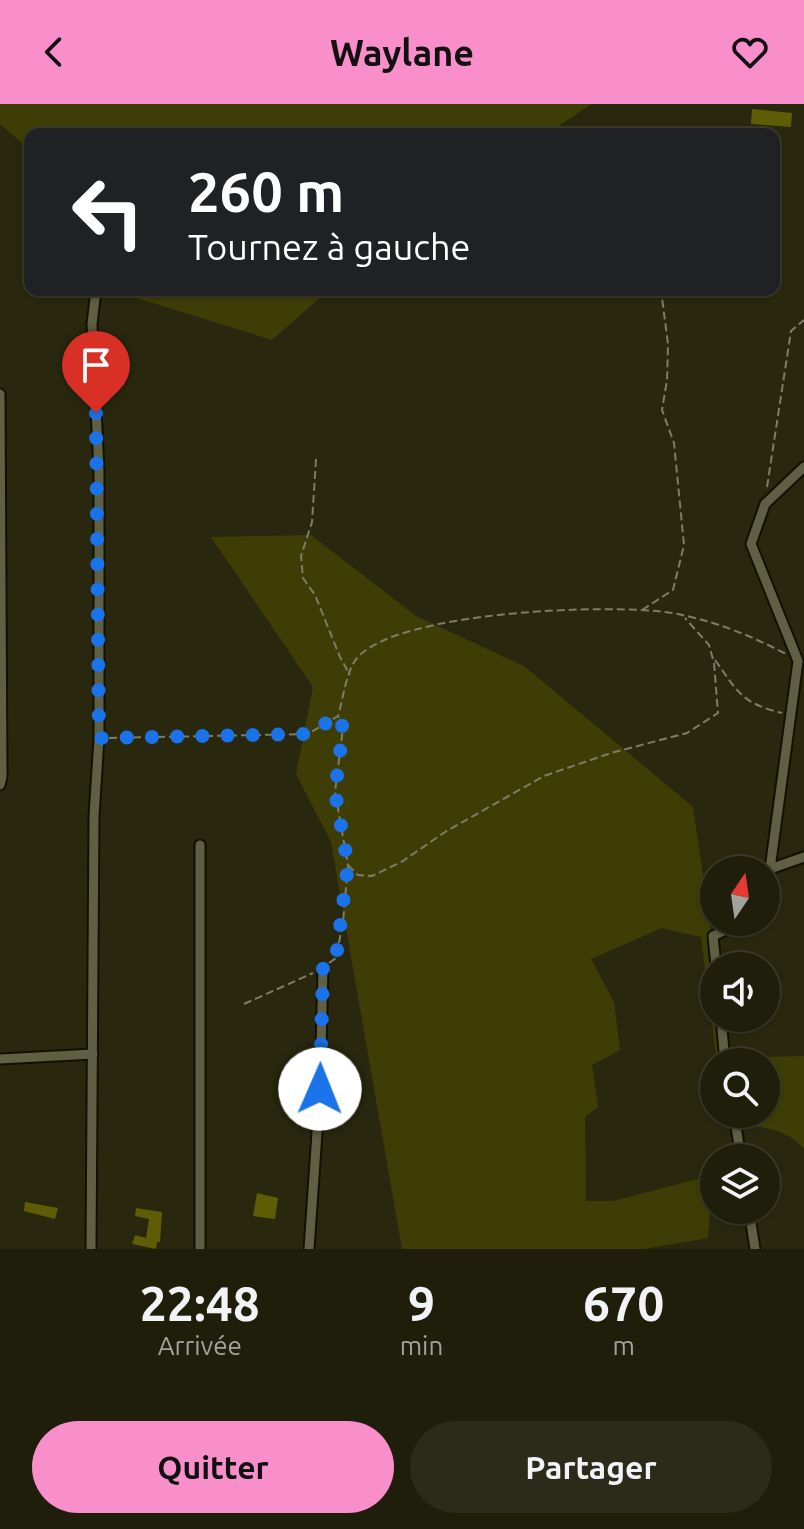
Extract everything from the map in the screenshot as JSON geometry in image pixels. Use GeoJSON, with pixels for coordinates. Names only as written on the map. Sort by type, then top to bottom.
{"type":"FeatureCollection","features":[{"type":"Feature","properties":{"kind":"street"},"geometry":{"type":"LineString","coordinates":[[91,1249],[94,816],[99,738],[99,471],[92,324],[95,296]]}},
{"type":"Feature","properties":{"kind":"street"},"geometry":{"type":"LineString","coordinates":[[0,394],[0,785]]}},
{"type":"Feature","properties":{"kind":"street"},"geometry":{"type":"LineString","coordinates":[[771,856],[798,661],[751,544],[765,504],[804,467]]}},
{"type":"Feature","properties":{"kind":"street"},"geometry":{"type":"LineString","coordinates":[[200,845],[200,1249]]}},
{"type":"Feature","properties":{"kind":"street"},"geometry":{"type":"LineString","coordinates":[[780,868],[804,857]]}},
{"type":"Feature","properties":{"kind":"street"},"geometry":{"type":"LineString","coordinates":[[309,1249],[320,1089],[323,968]]}},
{"type":"Feature","properties":{"kind":"street"},"geometry":{"type":"LineString","coordinates":[[0,1059],[93,1054]]}},
{"type":"Feature","properties":{"kind":"street"},"geometry":{"type":"LineString","coordinates":[[751,1224],[755,1249]]}},
{"type":"Feature","properties":{"kind":"path"},"geometry":{"type":"LineString","coordinates":[[640,611],[673,590],[684,545],[674,443],[662,410],[668,344],[662,296]]}},
{"type":"Feature","properties":{"kind":"path"},"geometry":{"type":"LineString","coordinates":[[765,504],[791,331],[804,320]]}},
{"type":"Feature","properties":{"kind":"path"},"geometry":{"type":"LineString","coordinates":[[316,459],[312,522],[301,556],[303,578],[315,595],[335,647],[351,676]]}},
{"type":"Feature","properties":{"kind":"path"},"geometry":{"type":"LineString","coordinates":[[244,1004],[323,968],[336,958],[348,865],[335,792],[343,728],[338,716],[355,661],[371,646],[437,623],[497,614],[617,609],[683,616],[750,635],[798,661]]}},
{"type":"Feature","properties":{"kind":"path"},"geometry":{"type":"LineString","coordinates":[[348,865],[358,875],[372,876],[403,861],[445,832],[544,776],[611,753],[687,733],[718,713],[709,645],[683,616]]}},
{"type":"Feature","properties":{"kind":"path"},"geometry":{"type":"LineString","coordinates":[[712,655],[742,698],[758,707],[791,714]]}},
{"type":"Feature","properties":{"kind":"path"},"geometry":{"type":"LineString","coordinates":[[99,738],[308,734],[338,716]]}},
{"type":"Feature","properties":{"kind":"shaded area"},"geometry":{"type":"Polygon","coordinates":[[[0,104],[592,104],[555,128],[24,128],[24,145],[0,124],[0,104]]]}},
{"type":"Feature","properties":{"kind":"shaded area"},"geometry":{"type":"Polygon","coordinates":[[[130,296],[322,296],[272,340],[130,296]]]}},
{"type":"Feature","properties":{"kind":"shaded area"},"geometry":{"type":"Polygon","coordinates":[[[311,535],[416,616],[524,666],[693,807],[700,856],[700,936],[712,936],[714,952],[703,952],[701,937],[662,928],[591,959],[614,1002],[620,1050],[592,1065],[598,1107],[585,1117],[586,1201],[613,1201],[700,1179],[700,1224],[709,1224],[708,1238],[644,1249],[402,1249],[331,842],[296,774],[313,687],[211,537],[311,535]]]}},
{"type":"Feature","properties":{"kind":"shaded area"},"geometry":{"type":"Polygon","coordinates":[[[713,1032],[725,1032],[728,1048],[715,1048],[713,1032]]]}},
{"type":"Feature","properties":{"kind":"shaded area"},"geometry":{"type":"Polygon","coordinates":[[[804,1056],[804,1149],[778,1131],[768,1128],[780,1128],[780,1057],[804,1056]]]}},
{"type":"Feature","properties":{"kind":"building"},"geometry":{"type":"Polygon","coordinates":[[[752,109],[792,113],[791,127],[751,124],[752,109]]]}},
{"type":"Feature","properties":{"kind":"building"},"geometry":{"type":"Polygon","coordinates":[[[257,1193],[278,1198],[275,1219],[253,1216],[257,1193]]]}},
{"type":"Feature","properties":{"kind":"building"},"geometry":{"type":"Polygon","coordinates":[[[25,1202],[58,1208],[55,1219],[24,1211],[25,1202]]]}},
{"type":"Feature","properties":{"kind":"building"},"geometry":{"type":"Polygon","coordinates":[[[136,1208],[162,1212],[160,1242],[157,1242],[156,1249],[132,1244],[135,1235],[146,1238],[149,1219],[135,1216],[136,1208]]]}},
{"type":"Feature","properties":{"kind":"route"},"geometry":{"type":"LineString","coordinates":[[96,413],[99,471],[99,738],[308,734],[338,716],[343,728],[335,792],[348,865],[347,893],[336,958],[323,968],[320,1089]]}}]}
